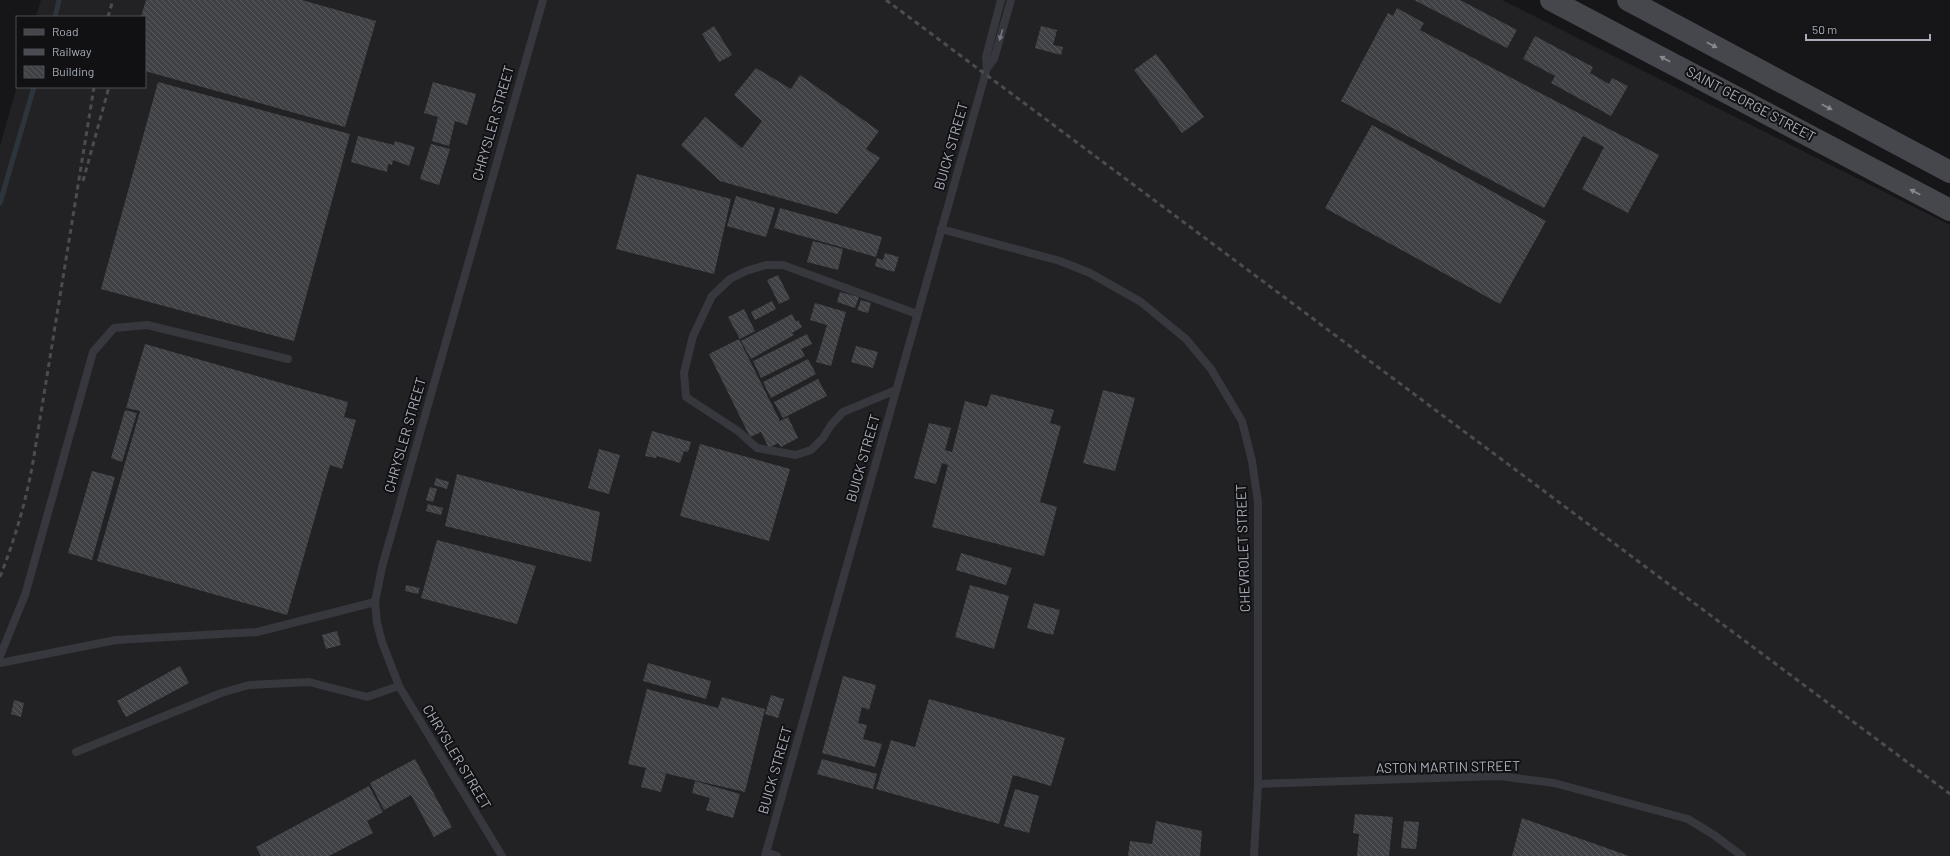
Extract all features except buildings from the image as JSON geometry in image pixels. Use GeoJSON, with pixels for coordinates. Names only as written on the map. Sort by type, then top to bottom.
{"type":"FeatureCollection","features":[{"type":"Feature","properties":{"kind":"main road","name":"SAINT GEORGE STREET"},"geometry":{"type":"LineString","coordinates":[[1550,0],[1950,210]]}},
{"type":"Feature","properties":{"kind":"main road"},"geometry":{"type":"LineString","coordinates":[[1628,0],[1950,172]]}},
{"type":"Feature","properties":{"kind":"lane","name":"CHRYSLER STREET"},"geometry":{"type":"LineString","coordinates":[[502,856],[399,686],[382,642],[377,623],[375,602],[384,559],[543,0]]}},
{"type":"Feature","properties":{"kind":"lane","name":"BUICK STREET"},"geometry":{"type":"LineString","coordinates":[[765,854],[987,68],[986,57],[1001,0]]}},
{"type":"Feature","properties":{"kind":"lane","name":"BUICK STREET"},"geometry":{"type":"LineString","coordinates":[[987,68],[994,59],[1011,0]]}},
{"type":"Feature","properties":{"kind":"lane","name":"CHEVROLET STREET"},"geometry":{"type":"LineString","coordinates":[[941,229],[1060,261],[1090,273],[1141,302],[1186,339],[1211,369],[1242,421],[1252,462],[1258,502],[1258,784],[1254,856]]}},
{"type":"Feature","properties":{"kind":"lane"},"geometry":{"type":"LineString","coordinates":[[896,390],[843,412],[831,425],[824,438],[811,450],[796,455],[788,455],[757,448],[738,431],[686,397],[684,373],[693,336],[712,296],[730,279],[754,268],[766,265],[783,265],[917,314]]}},
{"type":"Feature","properties":{"kind":"lane"},"geometry":{"type":"LineString","coordinates":[[0,656],[25,595],[93,352],[114,328],[147,325],[288,359]]}},
{"type":"Feature","properties":{"kind":"lane"},"geometry":{"type":"LineString","coordinates":[[0,663],[116,640],[257,632],[375,602]]}},
{"type":"Feature","properties":{"kind":"lane"},"geometry":{"type":"LineString","coordinates":[[76,752],[221,693],[249,685],[309,682],[367,697],[399,686]]}},
{"type":"Feature","properties":{"kind":"lane","name":"ASTON MARTIN STREET"},"geometry":{"type":"LineString","coordinates":[[1258,784],[1499,776],[1525,778],[1554,783],[1688,819],[1714,835],[1742,856]]}},
{"type":"Feature","properties":{"kind":"lane"},"geometry":{"type":"LineString","coordinates":[[765,854],[777,856]]}},
{"type":"Feature","properties":{"kind":"shaded area"},"geometry":{"type":"Polygon","coordinates":[[[41,0],[1502,0],[1950,225],[1950,856],[0,856],[0,146],[16,88],[146,88],[146,16],[36,16],[41,0]]]}},
{"type":"Feature","properties":{"kind":"waterway"},"geometry":{"type":"LineString","coordinates":[[55,16],[59,0]]}},
{"type":"Feature","properties":{"kind":"waterway"},"geometry":{"type":"LineString","coordinates":[[0,203],[34,88]]}},
{"type":"Feature","properties":{"kind":"railway"},"geometry":{"type":"LineString","coordinates":[[108,16],[113,0]]}},
{"type":"Feature","properties":{"kind":"railway"},"geometry":{"type":"LineString","coordinates":[[886,0],[1950,794]]}},
{"type":"Feature","properties":{"kind":"railway"},"geometry":{"type":"LineString","coordinates":[[0,577],[20,520],[33,462],[94,88]]}},
{"type":"Feature","properties":{"kind":"railway"},"geometry":{"type":"LineString","coordinates":[[83,181],[109,88]]}}]}
